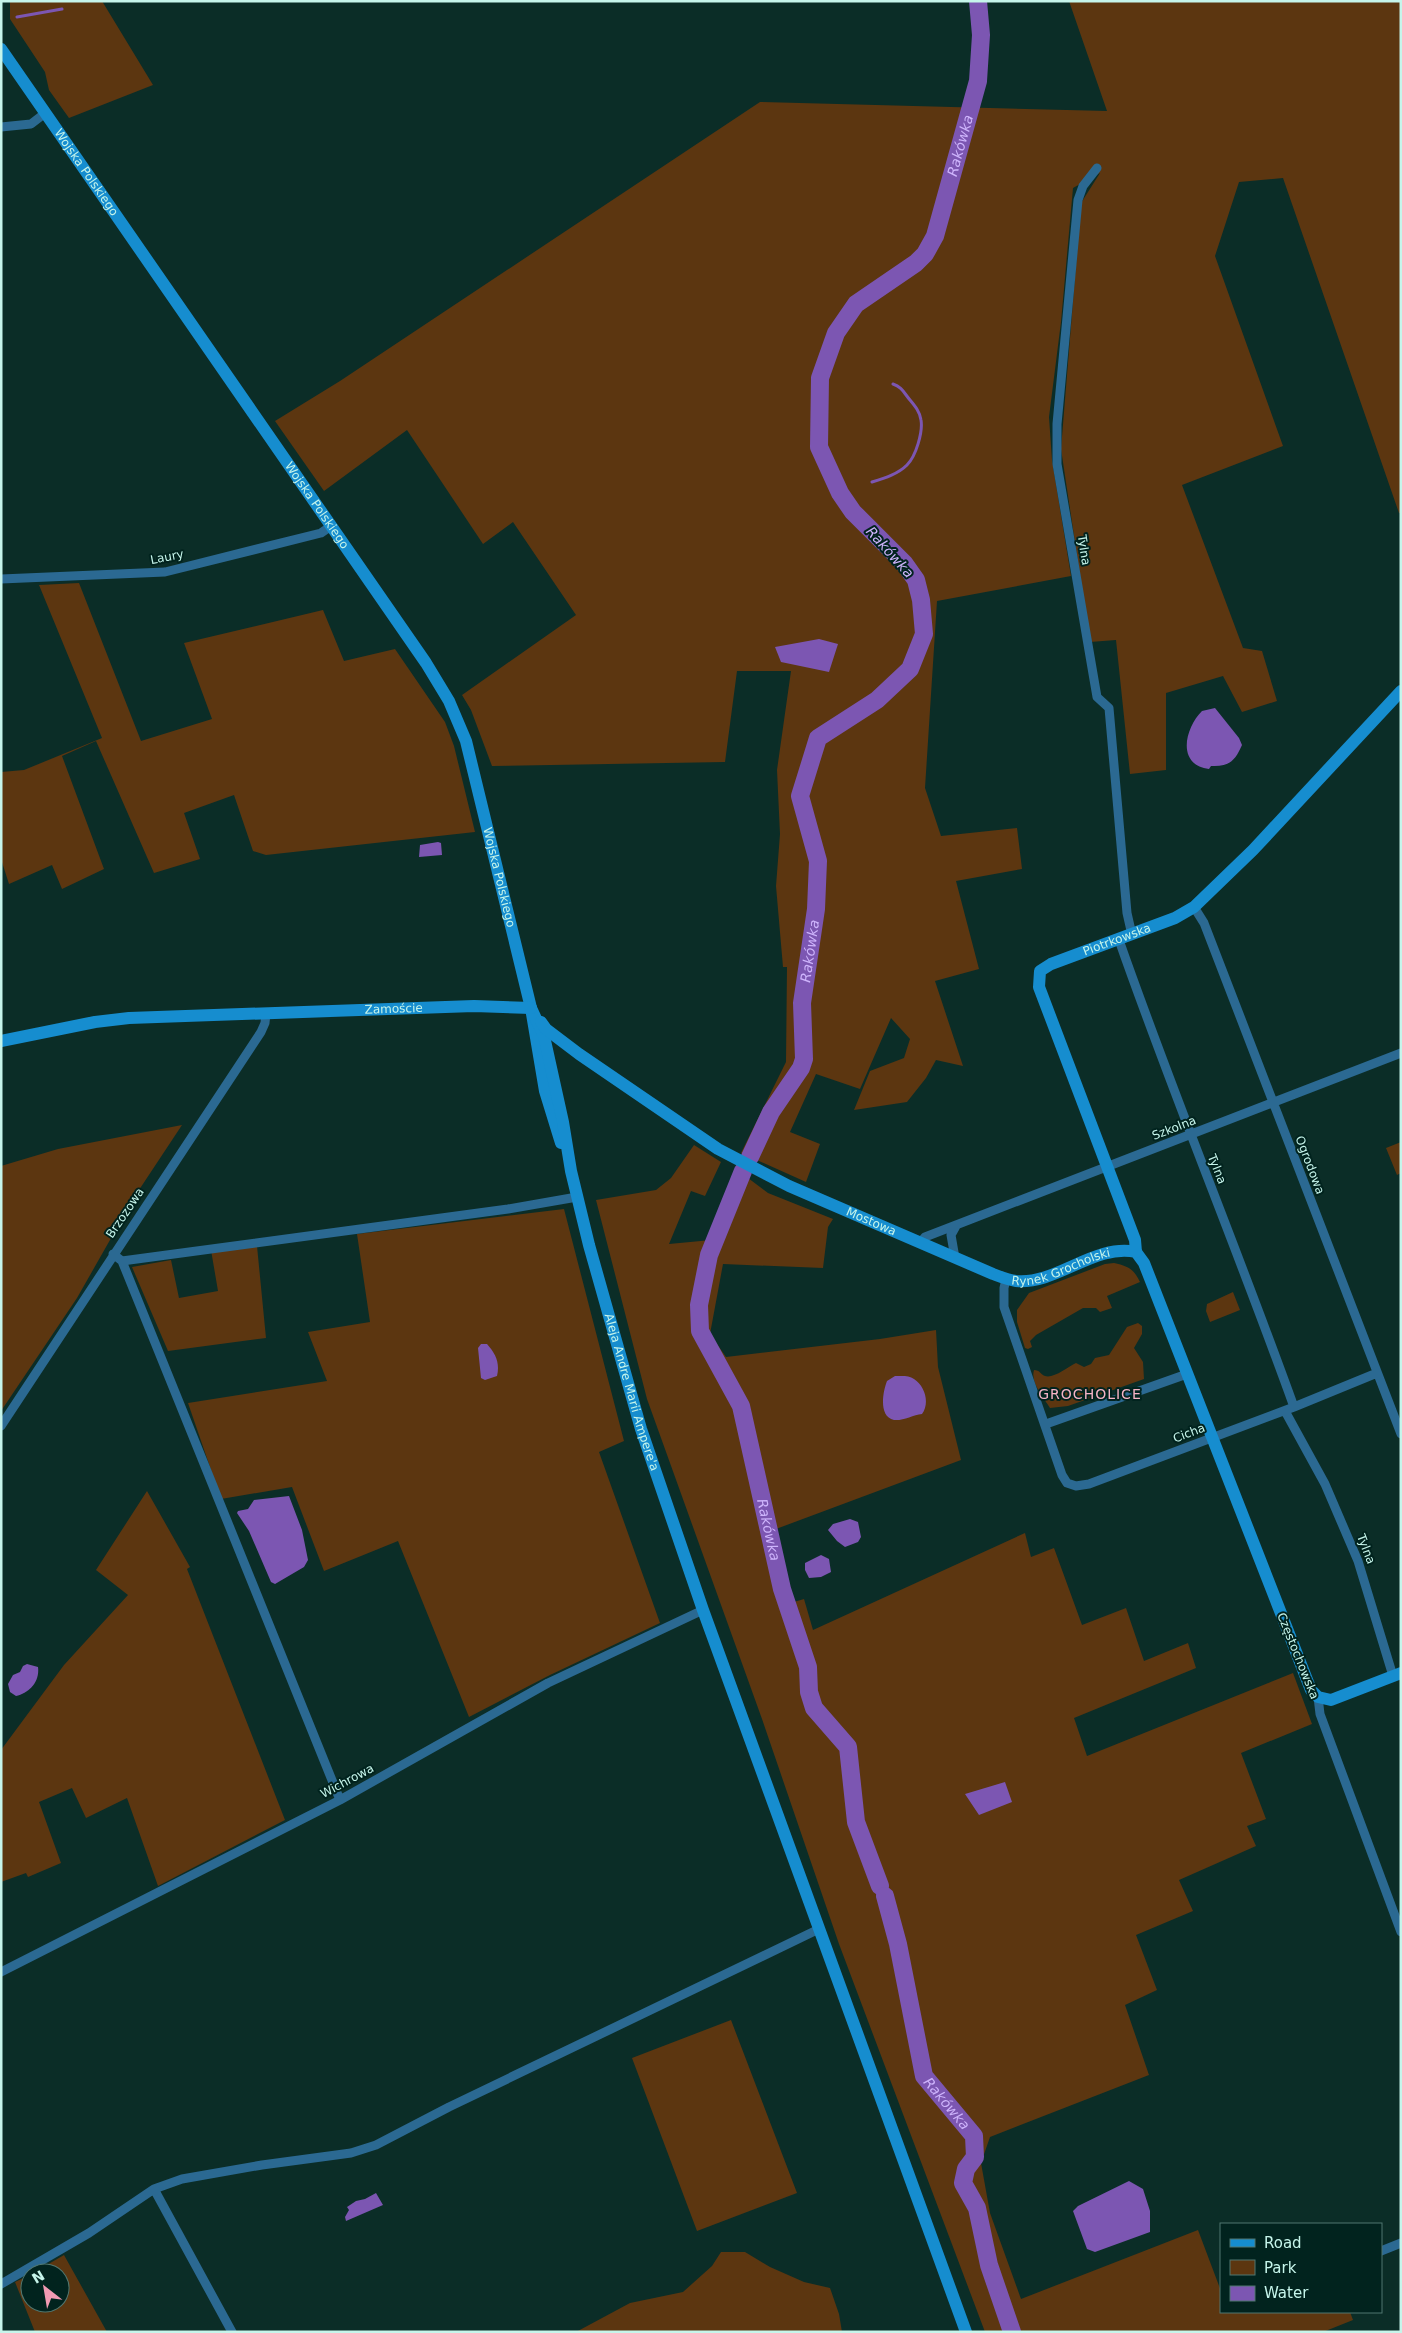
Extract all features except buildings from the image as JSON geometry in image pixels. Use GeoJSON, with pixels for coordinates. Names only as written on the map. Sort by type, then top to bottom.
{"type":"FeatureCollection","features":[{"type":"Feature","properties":{"kind":"street","name":"Wojska Polskiego"},"geometry":{"type":"LineString","coordinates":[[1,50],[426,663],[458,718],[480,794],[531,1008]]}},
{"type":"Feature","properties":{"kind":"street"},"geometry":{"type":"LineString","coordinates":[[1,127],[31,124],[44,114]]}},
{"type":"Feature","properties":{"kind":"street","name":"Tylna"},"geometry":{"type":"LineString","coordinates":[[1097,168],[1084,186],[1078,200],[1057,424],[1057,464],[1098,697],[1108,708],[1127,913],[1132,935]]}},
{"type":"Feature","properties":{"kind":"street","name":"Laury"},"geometry":{"type":"LineString","coordinates":[[1,579],[165,572],[321,533],[331,526]]}},
{"type":"Feature","properties":{"kind":"street","name":"Piotrkowska"},"geometry":{"type":"LineString","coordinates":[[1136,1252],[1135,1240],[1039,987],[1040,971],[1045,966],[1176,918],[1194,907],[1253,850],[1401,691]]}},
{"type":"Feature","properties":{"kind":"street","name":"Ogrodowa"},"geometry":{"type":"LineString","coordinates":[[1194,907],[1204,923],[1401,1434]]}},
{"type":"Feature","properties":{"kind":"street","name":"Tylna"},"geometry":{"type":"LineString","coordinates":[[1119,940],[1190,1135],[1248,1279],[1294,1407]]}},
{"type":"Feature","properties":{"kind":"street","name":"Zamoście"},"geometry":{"type":"LineString","coordinates":[[1,1041],[95,1022],[129,1018],[474,1006],[531,1008]]}},
{"type":"Feature","properties":{"kind":"street"},"geometry":{"type":"LineString","coordinates":[[531,1008],[546,1029],[570,1047]]}},
{"type":"Feature","properties":{"kind":"street","name":"Aleja Andre Marii Ampere'a"},"geometry":{"type":"LineString","coordinates":[[531,1008],[544,1036],[577,1198],[641,1429],[703,1610],[966,2332]]}},
{"type":"Feature","properties":{"kind":"street","name":"Aleja Andre Marii Ampere'a"},"geometry":{"type":"LineString","coordinates":[[531,1008],[545,1091],[571,1171]]}},
{"type":"Feature","properties":{"kind":"street","name":"Brzozowa"},"geometry":{"type":"LineString","coordinates":[[1,1426],[261,1032],[265,1023],[266,1013]]}},
{"type":"Feature","properties":{"kind":"street"},"geometry":{"type":"LineString","coordinates":[[550,1060],[558,1049],[570,1047]]}},
{"type":"Feature","properties":{"kind":"street","name":"Mostowa"},"geometry":{"type":"LineString","coordinates":[[570,1047],[701,1138],[758,1171],[1006,1279]]}},
{"type":"Feature","properties":{"kind":"street","name":"Szkolna"},"geometry":{"type":"LineString","coordinates":[[920,1243],[925,1237],[1401,1053]]}},
{"type":"Feature","properties":{"kind":"street"},"geometry":{"type":"LineString","coordinates":[[122,1261],[577,1198]]}},
{"type":"Feature","properties":{"kind":"street"},"geometry":{"type":"LineString","coordinates":[[955,1258],[951,1235],[956,1226]]}},
{"type":"Feature","properties":{"kind":"street","name":"Rynek Grocholski"},"geometry":{"type":"LineString","coordinates":[[1046,1424],[1004,1306],[1006,1279],[1016,1281],[1034,1279],[1106,1253],[1127,1250],[1136,1252]]}},
{"type":"Feature","properties":{"kind":"street"},"geometry":{"type":"LineString","coordinates":[[1136,1252],[1144,1264],[1212,1438]]}},
{"type":"Feature","properties":{"kind":"street"},"geometry":{"type":"LineString","coordinates":[[113,1254],[122,1261],[340,1800]]}},
{"type":"Feature","properties":{"kind":"street"},"geometry":{"type":"LineString","coordinates":[[1046,1424],[1187,1374]]}},
{"type":"Feature","properties":{"kind":"street","name":"Cicha"},"geometry":{"type":"LineString","coordinates":[[1046,1424],[1062,1475],[1067,1483],[1076,1486],[1088,1484],[1212,1438],[1377,1374]]}},
{"type":"Feature","properties":{"kind":"street","name":"Tylna"},"geometry":{"type":"LineString","coordinates":[[1284,1411],[1325,1484],[1358,1561],[1397,1675]]}},
{"type":"Feature","properties":{"kind":"street","name":"Częstochowska"},"geometry":{"type":"LineString","coordinates":[[1212,1438],[1310,1687],[1318,1697],[1320,1714],[1401,1932]]}},
{"type":"Feature","properties":{"kind":"street","name":"Wichrowa"},"geometry":{"type":"LineString","coordinates":[[1,1972],[340,1800],[548,1683],[703,1610]]}},
{"type":"Feature","properties":{"kind":"street"},"geometry":{"type":"LineString","coordinates":[[1318,1697],[1331,1700],[1397,1675]]}},
{"type":"Feature","properties":{"kind":"street"},"geometry":{"type":"LineString","coordinates":[[1,2284],[89,2233],[154,2189],[182,2179],[253,2166],[329,2157],[376,2145],[449,2107],[819,1929]]}},
{"type":"Feature","properties":{"kind":"street"},"geometry":{"type":"LineString","coordinates":[[154,2189],[232,2332]]}},
{"type":"Feature","properties":{"kind":"street"},"geometry":{"type":"LineString","coordinates":[[1382,2251],[1401,2243]]}},
{"type":"Feature","properties":{"kind":"green space"},"geometry":{"type":"Polygon","coordinates":[[[10,1],[102,1],[153,85],[69,118],[49,90],[45,72],[10,19],[10,1]]]}},
{"type":"Feature","properties":{"kind":"green space"},"geometry":{"type":"Polygon","coordinates":[[[1069,1],[1401,1],[1401,513],[1399,513],[1283,178],[1239,182],[1215,256],[1283,446],[1182,485],[1243,648],[1262,651],[1277,701],[1242,712],[1223,676],[1166,693],[1166,770],[1130,774],[1116,640],[1090,642],[1061,449],[1081,203],[1100,173],[1073,188],[1061,322],[1049,417],[1052,460],[1071,576],[937,601],[925,788],[941,836],[1017,828],[1022,869],[956,881],[979,969],[935,981],[963,1066],[936,1060],[926,1078],[907,1102],[854,1110],[870,1071],[904,1058],[910,1039],[891,1018],[860,1089],[816,1074],[790,1132],[820,1144],[806,1182],[741,1153],[786,1062],[787,967],[783,967],[776,886],[780,834],[777,770],[791,671],[737,671],[725,762],[492,766],[471,710],[462,695],[576,615],[513,522],[483,544],[407,430],[324,491],[275,421],[340,381],[760,102],[1107,111],[1069,1]]]}},
{"type":"Feature","properties":{"kind":"green space"},"geometry":{"type":"Polygon","coordinates":[[[79,583],[141,741],[212,719],[184,643],[323,610],[344,661],[395,649],[445,722],[454,746],[475,832],[266,855],[253,851],[234,795],[184,813],[200,859],[154,873],[96,741],[62,756],[104,869],[62,889],[52,865],[9,884],[1,859],[1,772],[24,770],[102,738],[39,585],[79,583]]]}},
{"type":"Feature","properties":{"kind":"green space"},"geometry":{"type":"Polygon","coordinates":[[[182,1125],[135,1196],[77,1298],[1,1411],[1,1166],[58,1149],[182,1125]]]}},
{"type":"Feature","properties":{"kind":"green space"},"geometry":{"type":"Polygon","coordinates":[[[1401,1142],[1401,1173],[1397,1175],[1386,1148],[1401,1142]]]}},
{"type":"Feature","properties":{"kind":"green space"},"geometry":{"type":"Polygon","coordinates":[[[694,1145],[721,1162],[705,1196],[691,1191],[669,1244],[722,1239],[748,1178],[768,1193],[833,1219],[828,1227],[823,1268],[723,1264],[710,1334],[726,1357],[880,1339],[936,1330],[938,1367],[961,1460],[776,1529],[794,1602],[804,1599],[813,1630],[1025,1533],[1031,1557],[1054,1548],[1082,1625],[1126,1608],[1144,1661],[1188,1643],[1196,1668],[1074,1718],[1087,1756],[1293,1673],[1312,1724],[1241,1753],[1266,1819],[1247,1826],[1256,1846],[1179,1880],[1193,1911],[1136,1935],[1157,1990],[1125,2005],[1149,2075],[990,2137],[981,2163],[990,2213],[1021,2299],[1198,2230],[1220,2288],[1220,2313],[1350,2313],[1353,2320],[1323,2332],[985,2332],[839,1944],[762,1719],[647,1399],[596,1200],[656,1190],[671,1178],[694,1145]]]}},
{"type":"Feature","properties":{"kind":"green space"},"geometry":{"type":"Polygon","coordinates":[[[564,1209],[624,1441],[599,1452],[660,1623],[550,1675],[469,1717],[398,1541],[324,1571],[292,1487],[221,1499],[188,1403],[327,1381],[308,1332],[370,1322],[357,1234],[564,1209]]]}},
{"type":"Feature","properties":{"kind":"green space"},"geometry":{"type":"Polygon","coordinates":[[[257,1246],[266,1338],[168,1351],[132,1267],[171,1260],[179,1298],[218,1291],[211,1250],[257,1246]]]}},
{"type":"Feature","properties":{"kind":"green space"},"geometry":{"type":"Polygon","coordinates":[[[1114,1263],[1130,1269],[1140,1282],[1107,1296],[1112,1308],[1100,1312],[1096,1308],[1083,1308],[1036,1335],[1030,1341],[1032,1347],[1025,1348],[1017,1322],[1017,1310],[1029,1293],[1105,1264],[1114,1263]]]}},
{"type":"Feature","properties":{"kind":"green space"},"geometry":{"type":"Polygon","coordinates":[[[1233,1292],[1240,1310],[1210,1322],[1206,1311],[1207,1304],[1233,1292]]]}},
{"type":"Feature","properties":{"kind":"green space"},"geometry":{"type":"Polygon","coordinates":[[[1138,1323],[1142,1326],[1142,1334],[1134,1348],[1143,1362],[1144,1379],[1068,1406],[1050,1408],[1036,1385],[1033,1375],[1034,1370],[1048,1376],[1056,1374],[1076,1363],[1084,1367],[1091,1364],[1095,1358],[1109,1355],[1127,1327],[1138,1323]]]}},
{"type":"Feature","properties":{"kind":"green space"},"geometry":{"type":"Polygon","coordinates":[[[147,1491],[190,1567],[187,1569],[285,1820],[158,1886],[127,1798],[86,1818],[72,1788],[39,1802],[61,1863],[28,1877],[26,1873],[1,1882],[1,1750],[64,1665],[128,1595],[96,1570],[147,1491]]]}},
{"type":"Feature","properties":{"kind":"green space"},"geometry":{"type":"Polygon","coordinates":[[[731,2020],[797,2193],[697,2231],[632,2058],[731,2020]]]}},
{"type":"Feature","properties":{"kind":"green space"},"geometry":{"type":"Polygon","coordinates":[[[721,2252],[745,2252],[770,2267],[804,2282],[830,2288],[839,2314],[842,2332],[576,2332],[630,2303],[683,2292],[712,2266],[721,2252]]]}},
{"type":"Feature","properties":{"kind":"green space"},"geometry":{"type":"Polygon","coordinates":[[[64,2255],[68,2263],[50,2263],[64,2255]]]}},
{"type":"Feature","properties":{"kind":"green space"},"geometry":{"type":"Polygon","coordinates":[[[70,2266],[107,2332],[35,2332],[27,2313],[70,2313],[70,2266]]]}},
{"type":"Feature","properties":{"kind":"green space"},"geometry":{"type":"Polygon","coordinates":[[[20,2280],[20,2294],[15,2282],[20,2280]]]}},
{"type":"Feature","properties":{"kind":"water"},"geometry":{"type":"Polygon","coordinates":[[[819,639],[838,644],[829,672],[781,662],[775,647],[819,639]]]}},
{"type":"Feature","properties":{"kind":"water"},"geometry":{"type":"Polygon","coordinates":[[[1215,708],[1239,738],[1242,745],[1231,762],[1211,766],[1209,769],[1199,766],[1192,761],[1187,745],[1191,727],[1196,718],[1202,711],[1215,708]]]}},
{"type":"Feature","properties":{"kind":"water"},"geometry":{"type":"Polygon","coordinates":[[[441,843],[442,855],[419,857],[420,845],[441,843]]]}},
{"type":"Feature","properties":{"kind":"water"},"geometry":{"type":"Polygon","coordinates":[[[481,1344],[487,1344],[493,1351],[498,1363],[497,1376],[485,1380],[481,1378],[478,1348],[481,1344]]]}},
{"type":"Feature","properties":{"kind":"water"},"geometry":{"type":"Polygon","coordinates":[[[895,1376],[910,1377],[921,1386],[926,1400],[922,1414],[894,1420],[886,1414],[883,1403],[885,1385],[887,1381],[895,1376]]]}},
{"type":"Feature","properties":{"kind":"water"},"geometry":{"type":"Polygon","coordinates":[[[289,1496],[302,1530],[308,1560],[304,1567],[275,1584],[271,1582],[249,1531],[237,1513],[238,1511],[248,1509],[254,1500],[289,1496]]]}},
{"type":"Feature","properties":{"kind":"water"},"geometry":{"type":"Polygon","coordinates":[[[850,1519],[858,1522],[861,1537],[858,1542],[845,1547],[828,1530],[833,1524],[850,1519]]]}},
{"type":"Feature","properties":{"kind":"water"},"geometry":{"type":"Polygon","coordinates":[[[821,1555],[829,1559],[831,1572],[821,1577],[809,1578],[805,1570],[805,1563],[821,1555]]]}},
{"type":"Feature","properties":{"kind":"water"},"geometry":{"type":"Polygon","coordinates":[[[27,1664],[38,1667],[37,1677],[33,1686],[21,1695],[16,1696],[10,1692],[8,1684],[13,1675],[20,1672],[23,1666],[27,1664]]]}},
{"type":"Feature","properties":{"kind":"water"},"geometry":{"type":"Polygon","coordinates":[[[1005,1782],[1012,1802],[979,1815],[965,1794],[1005,1782]]]}},
{"type":"Feature","properties":{"kind":"water"},"geometry":{"type":"Polygon","coordinates":[[[1129,2181],[1143,2189],[1150,2211],[1150,2232],[1095,2252],[1087,2249],[1073,2211],[1078,2206],[1129,2181]]]}},
{"type":"Feature","properties":{"kind":"water"},"geometry":{"type":"Polygon","coordinates":[[[376,2193],[383,2205],[346,2221],[345,2217],[349,2210],[347,2207],[376,2193]]]}},
{"type":"Feature","properties":{"kind":"waterway","name":"Rakówka"},"geometry":{"type":"LineString","coordinates":[[750,1157],[771,1112],[801,1068],[804,1059],[802,1003],[816,909],[818,861],[800,796],[818,738],[877,700],[910,669],[924,634],[921,600],[916,580],[904,563],[853,512],[840,493],[819,447],[820,378],[836,333],[856,304],[916,263],[925,254],[935,236],[978,81],[981,35],[978,1]]}},
{"type":"Feature","properties":{"kind":"waterway"},"geometry":{"type":"LineString","coordinates":[[17,17],[62,9]]}},
{"type":"Feature","properties":{"kind":"waterway"},"geometry":{"type":"LineString","coordinates":[[872,482],[895,473],[907,465],[916,450],[920,437],[921,425],[918,412],[903,390],[893,384]]}},
{"type":"Feature","properties":{"kind":"waterway","name":"Rakówka"},"geometry":{"type":"LineString","coordinates":[[743,1171],[709,1255],[699,1305],[700,1331],[741,1406],[782,1589],[808,1667],[809,1692],[814,1708],[848,1747],[856,1822],[880,1886]]}},
{"type":"Feature","properties":{"kind":"waterway","name":"Rakówka"},"geometry":{"type":"LineString","coordinates":[[885,1896],[898,1944],[924,2076],[974,2136],[975,2157],[966,2169],[963,2183],[977,2208],[989,2265],[1012,2332]]}},
{"type":"Feature","properties":{"kind":"district","name":"GROCHOLICE"},"geometry":{"type":"Point","coordinates":[1090,1394]}}]}
